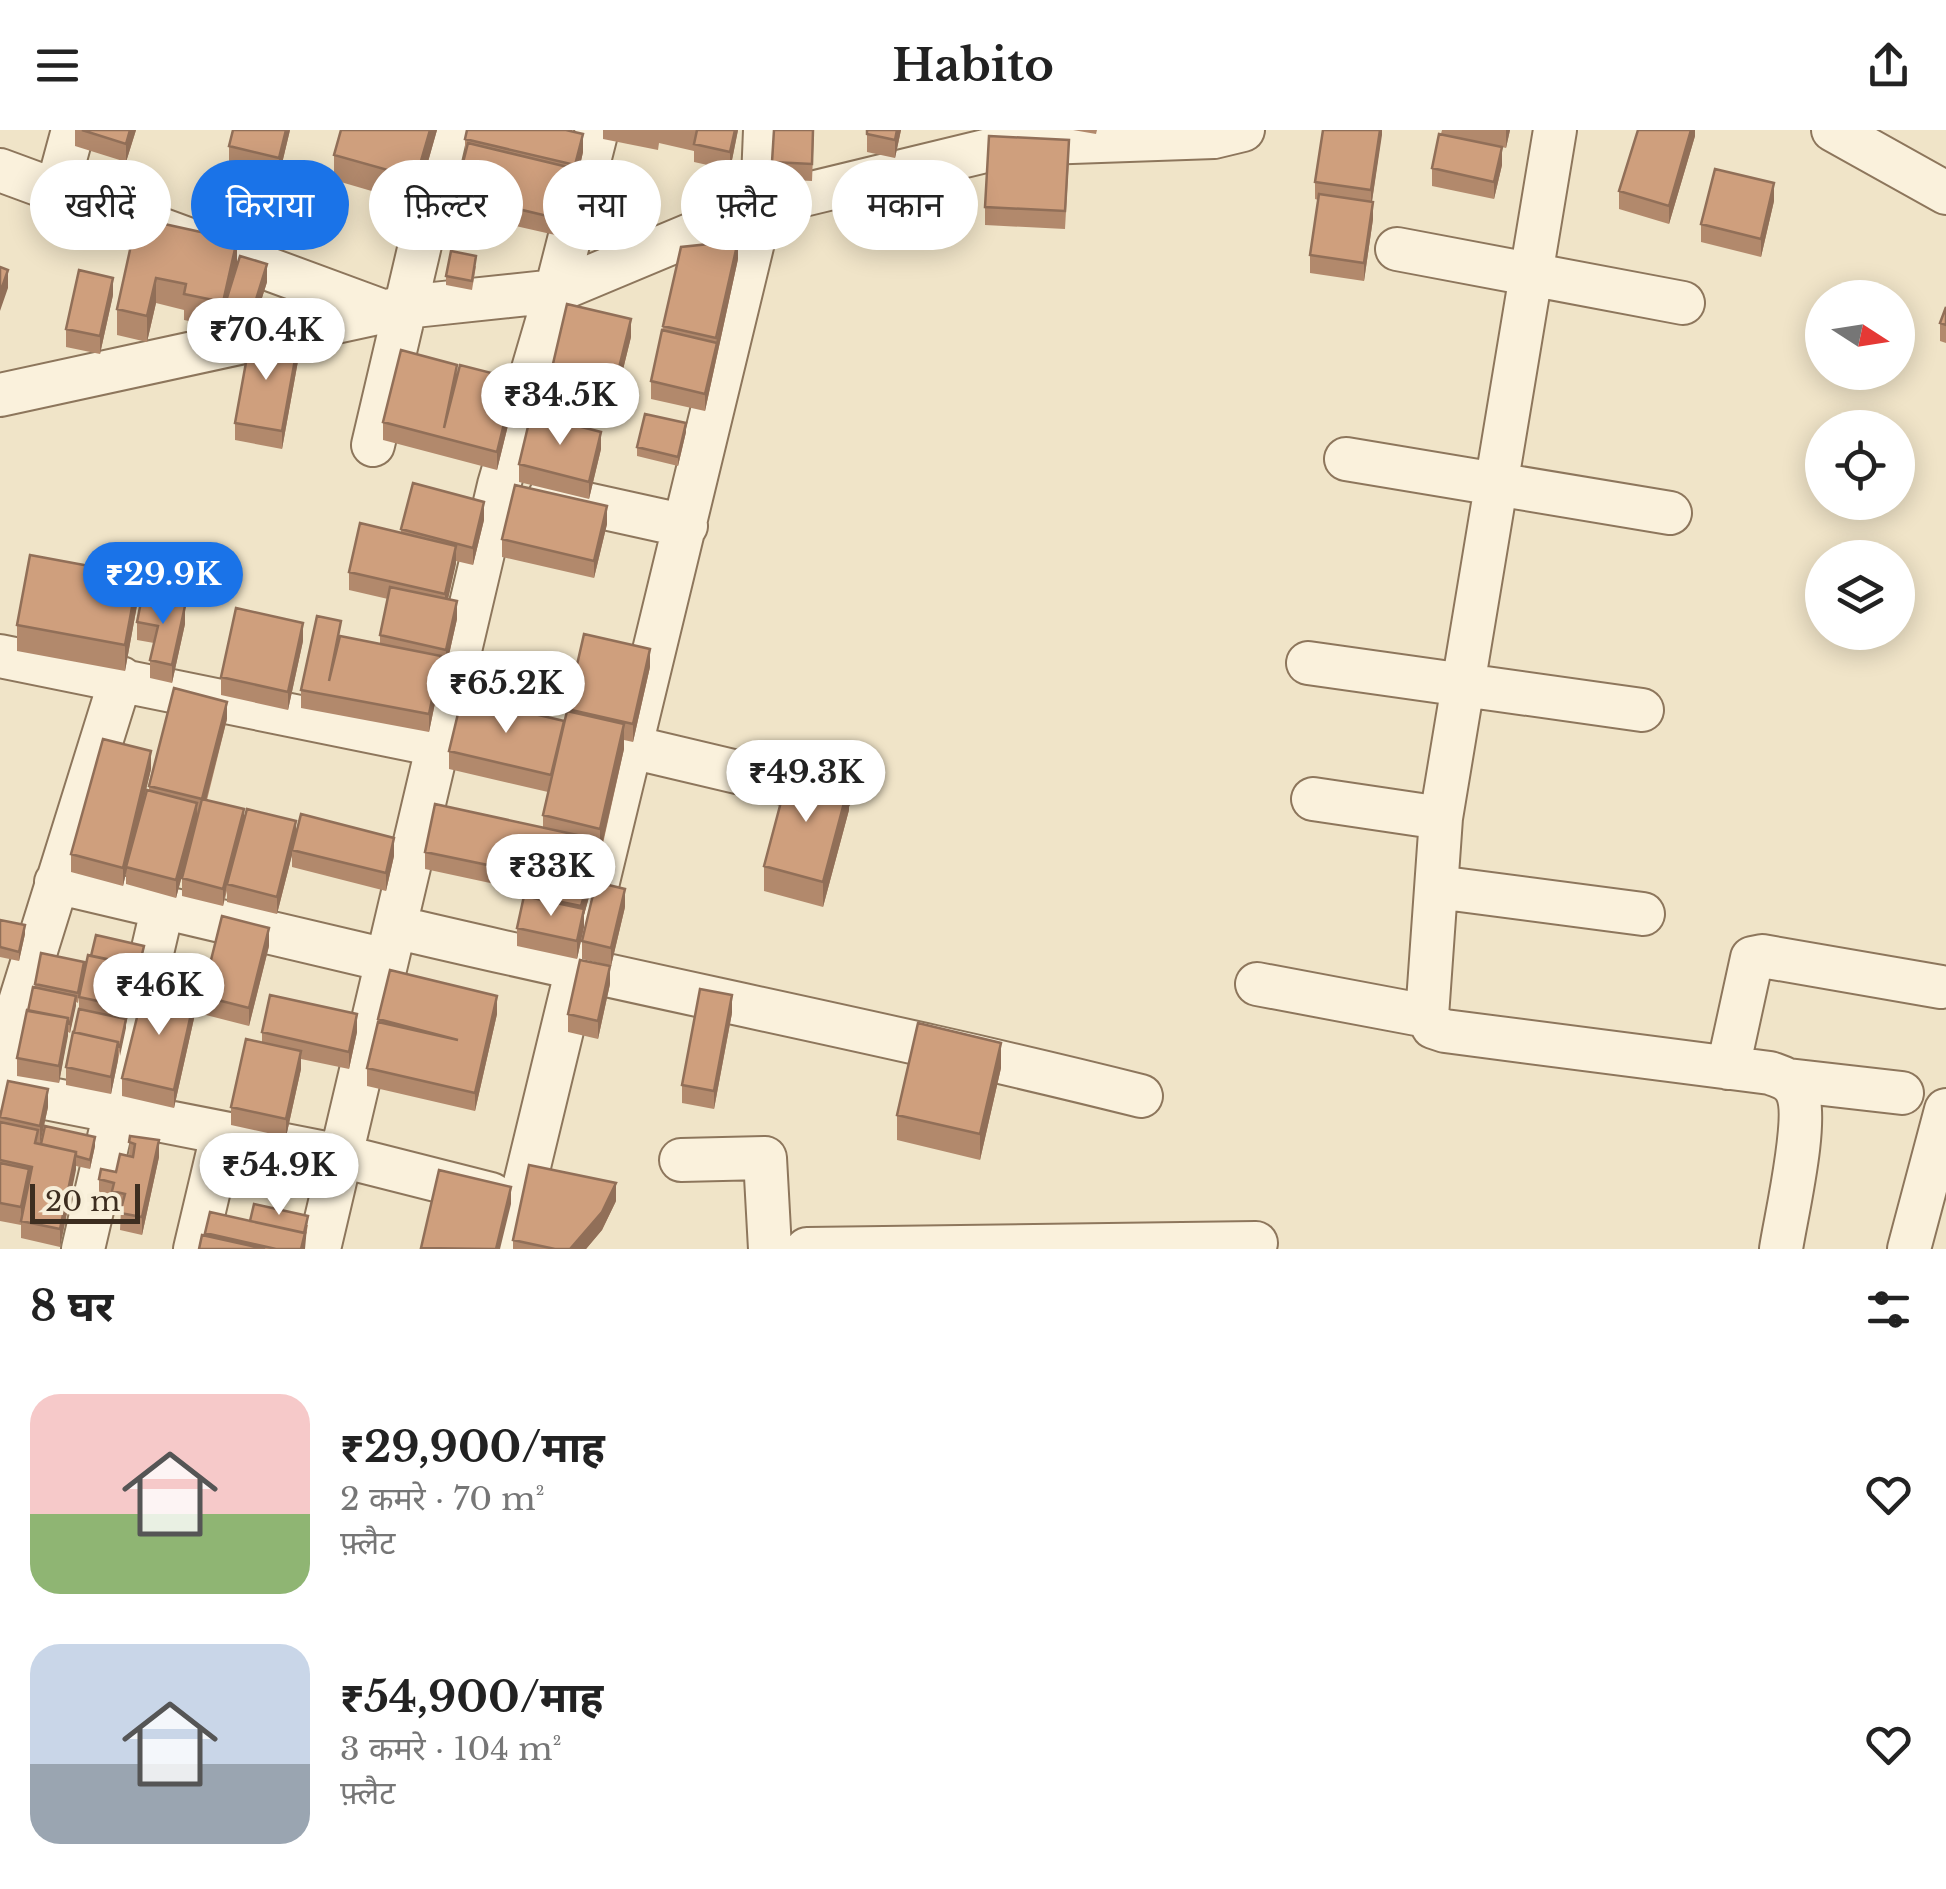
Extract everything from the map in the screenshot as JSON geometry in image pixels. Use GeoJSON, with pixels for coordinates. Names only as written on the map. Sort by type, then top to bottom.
{"type":"FeatureCollection","features":[{"type":"Feature","properties":{"kind":"street"},"geometry":{"type":"LineString","coordinates":[[65,160],[73,130]]}},
{"type":"Feature","properties":{"kind":"street"},"geometry":{"type":"LineString","coordinates":[[373,445],[397,310],[447,130]]}},
{"type":"Feature","properties":{"kind":"street"},"geometry":{"type":"LineString","coordinates":[[319,1249],[437,746],[466,702],[499,485],[556,291],[597,130]]}},
{"type":"Feature","properties":{"kind":"street"},"geometry":{"type":"LineString","coordinates":[[764,160],[765,130]]}},
{"type":"Feature","properties":{"kind":"street"},"geometry":{"type":"LineString","coordinates":[[812,193],[1014,144],[1214,137],[1242,130]]}},
{"type":"Feature","properties":{"kind":"street"},"geometry":{"type":"LineString","coordinates":[[1555,130],[1440,818],[1426,1016],[1433,1026],[1445,1032],[1902,1093]]}},
{"type":"Feature","properties":{"kind":"street"},"geometry":{"type":"LineString","coordinates":[[1833,130],[1946,193]]}},
{"type":"Feature","properties":{"kind":"street"},"geometry":{"type":"LineString","coordinates":[[0,170],[30,180]]}},
{"type":"Feature","properties":{"kind":"street"},"geometry":{"type":"LineString","coordinates":[[171,229],[397,310]]}},
{"type":"Feature","properties":{"kind":"street"},"geometry":{"type":"LineString","coordinates":[[0,395],[397,310],[556,291],[681,239]]}},
{"type":"Feature","properties":{"kind":"street"},"geometry":{"type":"LineString","coordinates":[[1397,249],[1682,303]]}},
{"type":"Feature","properties":{"kind":"street"},"geometry":{"type":"LineString","coordinates":[[509,1249],[751,250]]}},
{"type":"Feature","properties":{"kind":"street"},"geometry":{"type":"LineString","coordinates":[[1346,459],[1670,514]]}},
{"type":"Feature","properties":{"kind":"street"},"geometry":{"type":"LineString","coordinates":[[499,485],[686,526]]}},
{"type":"Feature","properties":{"kind":"street"},"geometry":{"type":"LineString","coordinates":[[0,658],[121,678],[437,746]]}},
{"type":"Feature","properties":{"kind":"street"},"geometry":{"type":"LineString","coordinates":[[1308,662],[1642,710]]}},
{"type":"Feature","properties":{"kind":"street"},"geometry":{"type":"LineString","coordinates":[[0,1066],[121,678]]}},
{"type":"Feature","properties":{"kind":"street"},"geometry":{"type":"LineString","coordinates":[[559,728],[830,794]]}},
{"type":"Feature","properties":{"kind":"street"},"geometry":{"type":"LineString","coordinates":[[1313,800],[1440,818]]}},
{"type":"Feature","properties":{"kind":"street"},"geometry":{"type":"LineString","coordinates":[[56,882],[162,910],[577,970],[911,1038],[1141,1096]]}},
{"type":"Feature","properties":{"kind":"street"},"geometry":{"type":"LineString","coordinates":[[1437,887],[1644,914]]}},
{"type":"Feature","properties":{"kind":"street"},"geometry":{"type":"LineString","coordinates":[[83,1249],[162,910]]}},
{"type":"Feature","properties":{"kind":"street"},"geometry":{"type":"LineString","coordinates":[[1728,1068],[1752,958],[1762,956],[1941,987]]}},
{"type":"Feature","properties":{"kind":"street"},"geometry":{"type":"LineString","coordinates":[[1257,984],[1426,1016]]}},
{"type":"Feature","properties":{"kind":"street"},"geometry":{"type":"LineString","coordinates":[[1781,1249],[1798,1126],[1798,1094],[1788,1080]]}},
{"type":"Feature","properties":{"kind":"street"},"geometry":{"type":"LineString","coordinates":[[0,1089],[341,1156],[520,1201]]}},
{"type":"Feature","properties":{"kind":"street"},"geometry":{"type":"LineString","coordinates":[[1909,1249],[1938,1157],[1946,1110]]}},
{"type":"Feature","properties":{"kind":"street"},"geometry":{"type":"LineString","coordinates":[[195,1249],[222,1135]]}},
{"type":"Feature","properties":{"kind":"street"},"geometry":{"type":"LineString","coordinates":[[680,1160],[765,1158],[770,1249]]}},
{"type":"Feature","properties":{"kind":"street"},"geometry":{"type":"LineString","coordinates":[[807,1249],[1258,1232]]}},
{"type":"Feature","properties":{"kind":"building"},"geometry":{"type":"Polygon","coordinates":[[[82,130],[130,130],[126,144],[82,130]]]}},
{"type":"Feature","properties":{"kind":"building"},"geometry":{"type":"Polygon","coordinates":[[[233,130],[286,130],[279,158],[229,146],[233,130]]]}},
{"type":"Feature","properties":{"kind":"building"},"geometry":{"type":"Polygon","coordinates":[[[341,130],[430,130],[421,160],[369,160],[369,165],[334,155],[341,130]]]}},
{"type":"Feature","properties":{"kind":"building"},"geometry":{"type":"Polygon","coordinates":[[[467,130],[566,130],[583,134],[576,160],[554,160],[465,139],[467,130]]]}},
{"type":"Feature","properties":{"kind":"building"},"geometry":{"type":"Polygon","coordinates":[[[697,130],[735,130],[730,152],[694,144],[697,130]]]}},
{"type":"Feature","properties":{"kind":"building"},"geometry":{"type":"Polygon","coordinates":[[[774,130],[813,130],[812,164],[812,160],[772,160],[774,130]]]}},
{"type":"Feature","properties":{"kind":"building"},"geometry":{"type":"Polygon","coordinates":[[[867,130],[897,130],[895,140],[867,134],[867,130]]]}},
{"type":"Feature","properties":{"kind":"building"},"geometry":{"type":"Polygon","coordinates":[[[1323,130],[1380,130],[1371,190],[1315,182],[1323,130]]]}},
{"type":"Feature","properties":{"kind":"building"},"geometry":{"type":"Polygon","coordinates":[[[1638,130],[1691,130],[1669,206],[1619,191],[1638,130]]]}},
{"type":"Feature","properties":{"kind":"building"},"geometry":{"type":"Polygon","coordinates":[[[1439,134],[1502,147],[1494,182],[1432,168],[1439,134]]]}},
{"type":"Feature","properties":{"kind":"building"},"geometry":{"type":"Polygon","coordinates":[[[989,136],[1069,140],[1065,211],[985,207],[989,136]]]}},
{"type":"Feature","properties":{"kind":"building"},"geometry":{"type":"Polygon","coordinates":[[[468,143],[543,161],[543,215],[523,210],[523,160],[464,160],[468,143]]]}},
{"type":"Feature","properties":{"kind":"building"},"geometry":{"type":"Polygon","coordinates":[[[1715,169],[1774,183],[1761,239],[1701,224],[1715,169]]]}},
{"type":"Feature","properties":{"kind":"building"},"geometry":{"type":"Polygon","coordinates":[[[1319,194],[1373,202],[1364,263],[1310,255],[1319,194]]]}},
{"type":"Feature","properties":{"kind":"building"},"geometry":{"type":"Polygon","coordinates":[[[171,225],[191,230],[191,250],[235,250],[223,302],[184,294],[186,284],[156,278],[147,316],[117,309],[130,250],[171,250],[171,225]]]}},
{"type":"Feature","properties":{"kind":"building"},"geometry":{"type":"Polygon","coordinates":[[[681,247],[736,250],[716,338],[663,326],[681,247]]]}},
{"type":"Feature","properties":{"kind":"building"},"geometry":{"type":"Polygon","coordinates":[[[451,251],[476,256],[472,281],[446,276],[451,251]]]}},
{"type":"Feature","properties":{"kind":"building"},"geometry":{"type":"Polygon","coordinates":[[[240,256],[267,264],[250,319],[223,311],[240,256]]]}},
{"type":"Feature","properties":{"kind":"building"},"geometry":{"type":"Polygon","coordinates":[[[0,267],[8,270],[0,293],[0,267]]]}},
{"type":"Feature","properties":{"kind":"building"},"geometry":{"type":"Polygon","coordinates":[[[79,270],[113,278],[100,336],[66,329],[79,270]]]}},
{"type":"Feature","properties":{"kind":"building"},"geometry":{"type":"Polygon","coordinates":[[[567,304],[631,319],[615,384],[552,368],[567,304]]]}},
{"type":"Feature","properties":{"kind":"building"},"geometry":{"type":"Polygon","coordinates":[[[662,330],[717,343],[705,394],[651,381],[662,330]]]}},
{"type":"Feature","properties":{"kind":"building"},"geometry":{"type":"Polygon","coordinates":[[[251,335],[298,343],[282,431],[235,423],[251,335]]]}},
{"type":"Feature","properties":{"kind":"building"},"geometry":{"type":"Polygon","coordinates":[[[401,350],[457,365],[444,428],[460,365],[515,379],[497,452],[383,422],[401,350]]]}},
{"type":"Feature","properties":{"kind":"building"},"geometry":{"type":"Polygon","coordinates":[[[531,414],[601,432],[589,482],[519,464],[531,414]]]}},
{"type":"Feature","properties":{"kind":"building"},"geometry":{"type":"Polygon","coordinates":[[[645,414],[686,423],[678,457],[637,447],[645,414]]]}},
{"type":"Feature","properties":{"kind":"building"},"geometry":{"type":"Polygon","coordinates":[[[413,483],[484,502],[473,548],[401,529],[413,483]]]}},
{"type":"Feature","properties":{"kind":"building"},"geometry":{"type":"Polygon","coordinates":[[[515,485],[607,506],[594,561],[502,539],[515,485]]]}},
{"type":"Feature","properties":{"kind":"building"},"geometry":{"type":"Polygon","coordinates":[[[360,523],[456,546],[445,594],[349,572],[360,523]]]}},
{"type":"Feature","properties":{"kind":"building"},"geometry":{"type":"Polygon","coordinates":[[[30,555],[138,575],[125,645],[17,625],[30,555]]]}},
{"type":"Feature","properties":{"kind":"building"},"geometry":{"type":"Polygon","coordinates":[[[390,587],[457,601],[446,650],[380,635],[390,587]]]}},
{"type":"Feature","properties":{"kind":"building"},"geometry":{"type":"Polygon","coordinates":[[[142,597],[185,606],[172,665],[150,660],[158,626],[137,622],[142,597]]]}},
{"type":"Feature","properties":{"kind":"building"},"geometry":{"type":"Polygon","coordinates":[[[236,608],[303,623],[288,692],[221,677],[236,608]]]}},
{"type":"Feature","properties":{"kind":"building"},"geometry":{"type":"Polygon","coordinates":[[[317,616],[341,621],[329,681],[340,636],[441,656],[429,714],[301,690],[317,616]]]}},
{"type":"Feature","properties":{"kind":"building"},"geometry":{"type":"Polygon","coordinates":[[[584,634],[650,649],[633,724],[567,709],[584,634]]]}},
{"type":"Feature","properties":{"kind":"building"},"geometry":{"type":"Polygon","coordinates":[[[174,688],[227,702],[202,799],[149,786],[174,688]]]}},
{"type":"Feature","properties":{"kind":"building"},"geometry":{"type":"Polygon","coordinates":[[[462,697],[564,721],[551,775],[449,751],[462,697]]]}},
{"type":"Feature","properties":{"kind":"building"},"geometry":{"type":"Polygon","coordinates":[[[567,711],[624,724],[600,829],[543,815],[567,711]]]}},
{"type":"Feature","properties":{"kind":"building"},"geometry":{"type":"Polygon","coordinates":[[[103,739],[151,751],[123,868],[71,854],[103,739]]]}},
{"type":"Feature","properties":{"kind":"building"},"geometry":{"type":"Polygon","coordinates":[[[790,768],[849,784],[823,882],[764,866],[790,768]]]}},
{"type":"Feature","properties":{"kind":"building"},"geometry":{"type":"Polygon","coordinates":[[[147,790],[197,803],[176,880],[126,867],[147,790]]]}},
{"type":"Feature","properties":{"kind":"building"},"geometry":{"type":"Polygon","coordinates":[[[202,799],[244,809],[223,889],[182,878],[202,799]]]}},
{"type":"Feature","properties":{"kind":"building"},"geometry":{"type":"Polygon","coordinates":[[[435,804],[600,840],[581,906],[527,895],[531,874],[425,852],[435,804]]]}},
{"type":"Feature","properties":{"kind":"building"},"geometry":{"type":"Polygon","coordinates":[[[247,809],[296,821],[277,897],[227,884],[247,809]]]}},
{"type":"Feature","properties":{"kind":"building"},"geometry":{"type":"Polygon","coordinates":[[[301,814],[394,838],[386,873],[292,850],[301,814]]]}},
{"type":"Feature","properties":{"kind":"building"},"geometry":{"type":"Polygon","coordinates":[[[596,882],[625,889],[611,948],[582,941],[596,882]]]}},
{"type":"Feature","properties":{"kind":"building"},"geometry":{"type":"Polygon","coordinates":[[[524,896],[584,909],[577,941],[517,928],[524,896]]]}},
{"type":"Feature","properties":{"kind":"building"},"geometry":{"type":"Polygon","coordinates":[[[222,916],[269,928],[249,1008],[202,996],[222,916]]]}},
{"type":"Feature","properties":{"kind":"building"},"geometry":{"type":"Polygon","coordinates":[[[0,920],[25,925],[19,952],[0,947],[0,920]]]}},
{"type":"Feature","properties":{"kind":"building"},"geometry":{"type":"Polygon","coordinates":[[[96,935],[144,946],[138,971],[135,965],[91,956],[96,935]]]}},
{"type":"Feature","properties":{"kind":"building"},"geometry":{"type":"Polygon","coordinates":[[[41,953],[84,962],[78,993],[35,984],[41,953]]]}},
{"type":"Feature","properties":{"kind":"building"},"geometry":{"type":"Polygon","coordinates":[[[88,955],[135,965],[126,1007],[79,997],[88,955]]]}},
{"type":"Feature","properties":{"kind":"building"},"geometry":{"type":"Polygon","coordinates":[[[580,960],[610,966],[598,1021],[568,1014],[580,960]]]}},
{"type":"Feature","properties":{"kind":"building"},"geometry":{"type":"Polygon","coordinates":[[[390,970],[497,996],[475,1093],[367,1068],[378,1022],[458,1040],[378,1019],[390,970]]]}},
{"type":"Feature","properties":{"kind":"building"},"geometry":{"type":"Polygon","coordinates":[[[145,985],[195,996],[174,1090],[122,1078],[145,985]]]}},
{"type":"Feature","properties":{"kind":"building"},"geometry":{"type":"Polygon","coordinates":[[[33,987],[76,996],[70,1024],[68,1018],[28,1011],[33,987]]]}},
{"type":"Feature","properties":{"kind":"building"},"geometry":{"type":"Polygon","coordinates":[[[700,989],[732,995],[714,1091],[682,1085],[700,989]]]}},
{"type":"Feature","properties":{"kind":"building"},"geometry":{"type":"Polygon","coordinates":[[[270,995],[357,1014],[349,1052],[262,1032],[270,995]]]}},
{"type":"Feature","properties":{"kind":"building"},"geometry":{"type":"Polygon","coordinates":[[[79,1009],[126,1019],[120,1047],[118,1042],[74,1032],[79,1009]]]}},
{"type":"Feature","properties":{"kind":"building"},"geometry":{"type":"Polygon","coordinates":[[[27,1010],[68,1018],[59,1066],[17,1058],[27,1010]]]}},
{"type":"Feature","properties":{"kind":"building"},"geometry":{"type":"Polygon","coordinates":[[[918,1023],[1001,1043],[980,1134],[897,1115],[918,1023]]]}},
{"type":"Feature","properties":{"kind":"building"},"geometry":{"type":"Polygon","coordinates":[[[73,1032],[118,1042],[111,1077],[66,1067],[73,1032]]]}},
{"type":"Feature","properties":{"kind":"building"},"geometry":{"type":"Polygon","coordinates":[[[246,1039],[301,1051],[286,1119],[231,1107],[246,1039]]]}},
{"type":"Feature","properties":{"kind":"building"},"geometry":{"type":"Polygon","coordinates":[[[8,1081],[48,1089],[40,1126],[0,1117],[8,1081]]]}},
{"type":"Feature","properties":{"kind":"building"},"geometry":{"type":"Polygon","coordinates":[[[0,1122],[38,1130],[35,1143],[76,1152],[60,1229],[21,1221],[32,1167],[0,1160],[0,1122]]]}},
{"type":"Feature","properties":{"kind":"building"},"geometry":{"type":"Polygon","coordinates":[[[45,1126],[95,1137],[90,1160],[76,1156],[76,1152],[41,1144],[45,1126]]]}},
{"type":"Feature","properties":{"kind":"building"},"geometry":{"type":"Polygon","coordinates":[[[130,1136],[159,1140],[142,1217],[120,1213],[125,1194],[112,1191],[114,1183],[99,1179],[101,1169],[116,1172],[120,1154],[133,1157],[135,1144],[129,1142],[130,1136]]]}},
{"type":"Feature","properties":{"kind":"building"},"geometry":{"type":"Polygon","coordinates":[[[0,1163],[29,1169],[21,1207],[0,1203],[0,1163]]]}},
{"type":"Feature","properties":{"kind":"building"},"geometry":{"type":"Polygon","coordinates":[[[529,1165],[616,1183],[602,1212],[570,1249],[513,1240],[529,1165]]]}},
{"type":"Feature","properties":{"kind":"building"},"geometry":{"type":"Polygon","coordinates":[[[439,1170],[511,1187],[496,1249],[421,1248],[439,1170]]]}},
{"type":"Feature","properties":{"kind":"building"},"geometry":{"type":"Polygon","coordinates":[[[254,1204],[308,1216],[304,1233],[250,1221],[254,1204]]]}},
{"type":"Feature","properties":{"kind":"building"},"geometry":{"type":"Polygon","coordinates":[[[210,1212],[305,1233],[301,1249],[276,1249],[205,1233],[210,1212]]]}},
{"type":"Feature","properties":{"kind":"building"},"geometry":{"type":"Polygon","coordinates":[[[202,1235],[265,1249],[199,1249],[202,1235]]]}}]}
